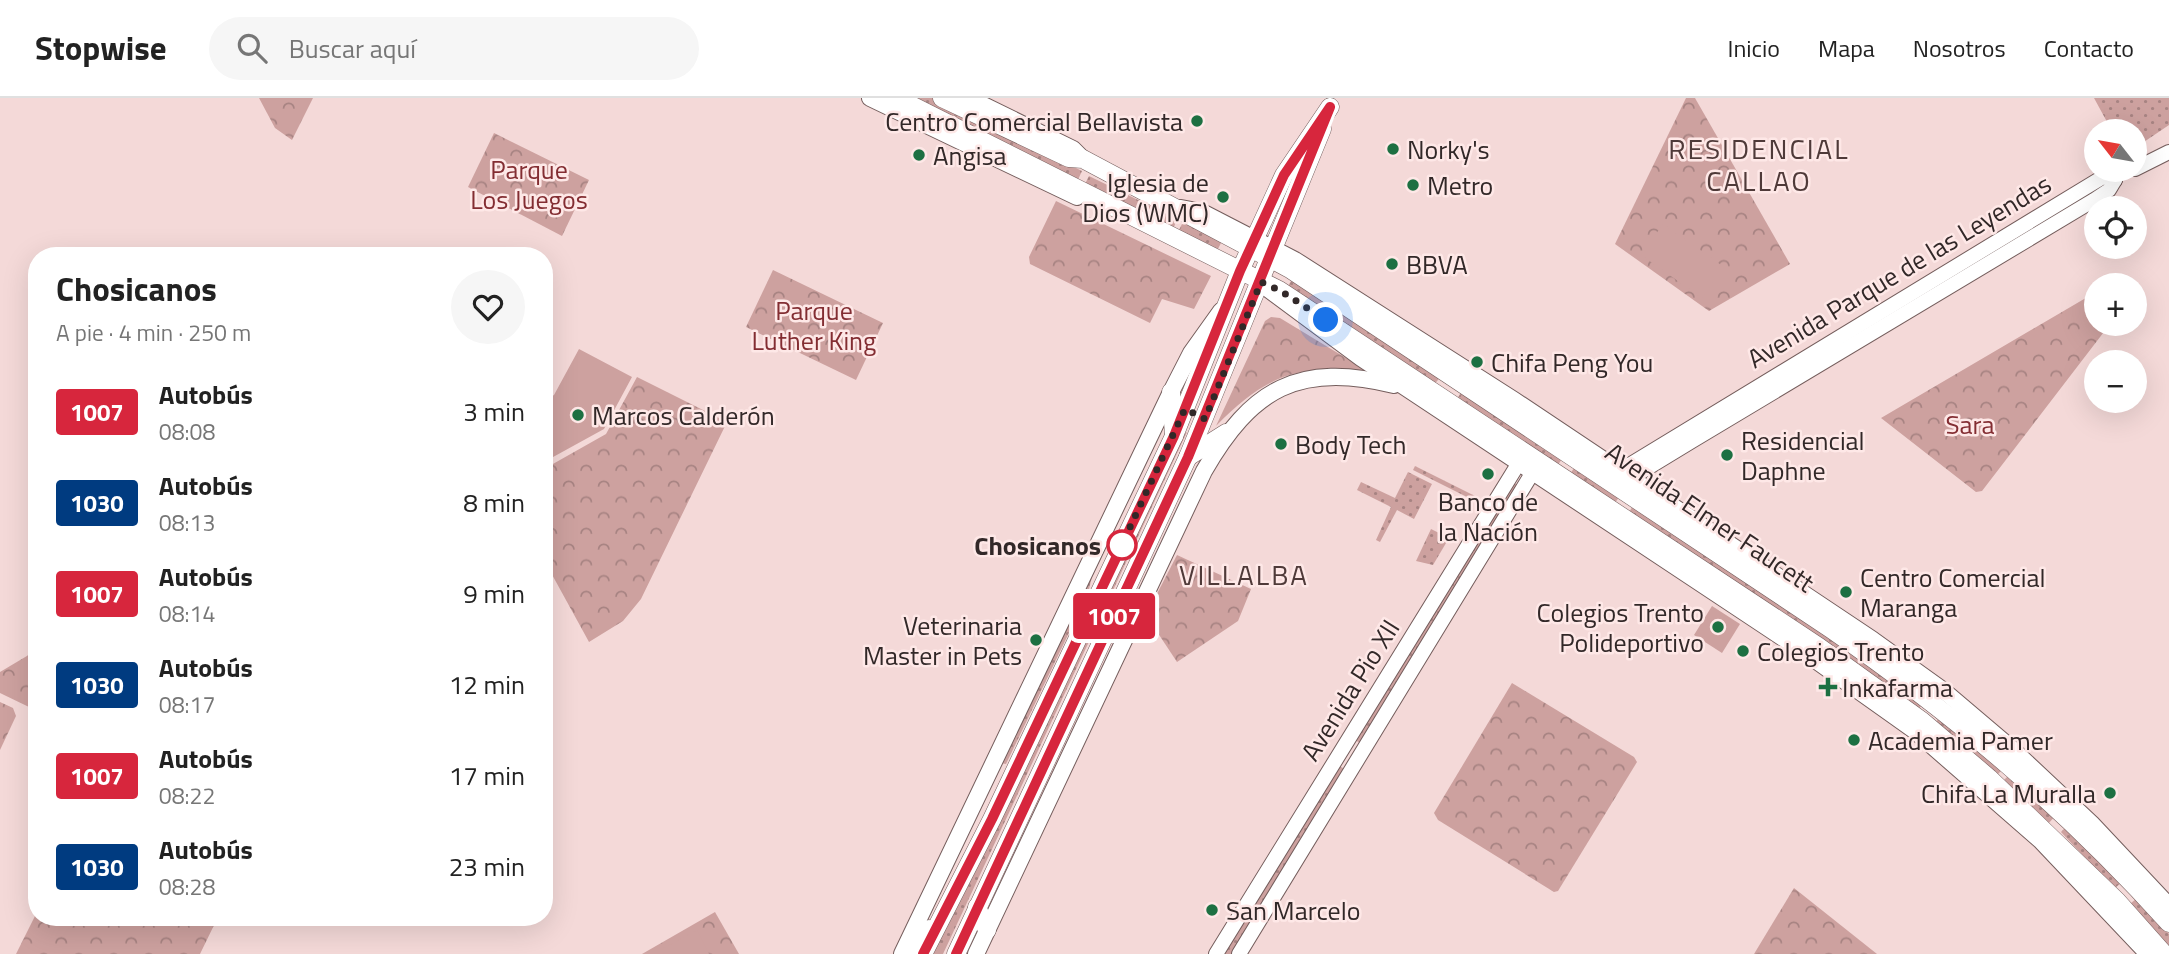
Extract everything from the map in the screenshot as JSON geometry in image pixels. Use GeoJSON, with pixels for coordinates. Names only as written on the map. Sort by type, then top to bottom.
{"type":"FeatureCollection","features":[{"type":"Feature","properties":{"kind":"main road","name":"Avenida Elmer Faucett"},"geometry":{"type":"LineString","coordinates":[[870,98],[1055,187],[1086,201],[1113,208]]}},
{"type":"Feature","properties":{"kind":"main road","name":"Avenida Elmer Faucett"},"geometry":{"type":"LineString","coordinates":[[897,98],[1091,193],[1113,208],[1279,290],[1579,496],[1814,643],[2049,832],[2118,901],[2164,954]]}},
{"type":"Feature","properties":{"kind":"main road","name":"Avenida Elmer Faucett"},"geometry":{"type":"LineString","coordinates":[[942,98],[1069,158],[1083,159]]}},
{"type":"Feature","properties":{"kind":"main road","name":"Avenida Elmer Faucett"},"geometry":{"type":"LineString","coordinates":[[969,98],[1073,149],[1083,159],[1273,252],[1422,341],[1514,400],[1622,481],[1916,679],[2010,747],[2075,806],[2169,906]]}},
{"type":"Feature","properties":{"kind":"main road"},"geometry":{"type":"LineString","coordinates":[[923,954],[992,819],[1174,436],[1225,306],[1284,175],[1332,103]]}},
{"type":"Feature","properties":{"kind":"main road"},"geometry":{"type":"LineString","coordinates":[[959,948],[1205,419],[1332,103]]}},
{"type":"Feature","properties":{"kind":"main road"},"geometry":{"type":"LineString","coordinates":[[1253,242],[1261,282]]}},
{"type":"Feature","properties":{"kind":"main road","name":"Avenida Elmer Faucett"},"geometry":{"type":"LineString","coordinates":[[1273,252],[1564,452],[1622,481]]}},
{"type":"Feature","properties":{"kind":"main road","name":"Avenida Elmer Faucett"},"geometry":{"type":"LineString","coordinates":[[1261,282],[1275,297],[1406,388],[1534,464]]}},
{"type":"Feature","properties":{"kind":"main road"},"geometry":{"type":"LineString","coordinates":[[903,954],[997,752],[1171,392],[1196,345],[1225,306]]}},
{"type":"Feature","properties":{"kind":"main road"},"geometry":{"type":"LineString","coordinates":[[1422,341],[1429,361]]}},
{"type":"Feature","properties":{"kind":"main road"},"geometry":{"type":"LineString","coordinates":[[1188,457],[1226,433],[1261,399],[1308,379],[1346,376],[1406,388]]}},
{"type":"Feature","properties":{"kind":"main road"},"geometry":{"type":"LineString","coordinates":[[1171,392],[1174,436]]}},
{"type":"Feature","properties":{"kind":"main road"},"geometry":{"type":"LineString","coordinates":[[1492,403],[1514,400]]}},
{"type":"Feature","properties":{"kind":"main road"},"geometry":{"type":"LineString","coordinates":[[1185,409],[1205,419]]}},
{"type":"Feature","properties":{"kind":"main road"},"geometry":{"type":"LineString","coordinates":[[959,948],[982,941],[1205,471],[1226,433]]}},
{"type":"Feature","properties":{"kind":"main road"},"geometry":{"type":"LineString","coordinates":[[1534,464],[1566,466],[1568,461],[1564,452]]}},
{"type":"Feature","properties":{"kind":"main road","name":"Avenida Elmer Faucett"},"geometry":{"type":"LineString","coordinates":[[1916,679],[1937,704],[2065,815],[2169,923]]}},
{"type":"Feature","properties":{"kind":"main road"},"geometry":{"type":"LineString","coordinates":[[1919,726],[1937,704]]}},
{"type":"Feature","properties":{"kind":"main road","name":"Avenida Elmer Faucett"},"geometry":{"type":"LineString","coordinates":[[1985,782],[2148,954]]}},
{"type":"Feature","properties":{"kind":"main road"},"geometry":{"type":"LineString","coordinates":[[2049,832],[2065,815]]}},
{"type":"Feature","properties":{"kind":"main road"},"geometry":{"type":"LineString","coordinates":[[977,907],[982,941]]}},
{"type":"Feature","properties":{"kind":"main road"},"geometry":{"type":"LineString","coordinates":[[903,954],[939,919]]}},
{"type":"Feature","properties":{"kind":"street","name":"Avenida Parque de las Leyendas"},"geometry":{"type":"LineString","coordinates":[[2147,163],[2169,152]]}},
{"type":"Feature","properties":{"kind":"street","name":"Avenida Parque de las Leyendas"},"geometry":{"type":"LineString","coordinates":[[1622,481],[2094,200],[2109,190],[2114,182]]}},
{"type":"Feature","properties":{"kind":"street","name":"Avenida Pio XII"},"geometry":{"type":"LineString","coordinates":[[1216,954],[1534,464]]}},
{"type":"Feature","properties":{"kind":"street","name":"Avenida Pio XII"},"geometry":{"type":"LineString","coordinates":[[1239,954],[1534,464]]}},
{"type":"Feature","properties":{"kind":"green space"},"geometry":{"type":"Polygon","coordinates":[[[259,98],[313,98],[292,140],[275,128],[259,98]]]}},
{"type":"Feature","properties":{"kind":"green space"},"geometry":{"type":"Polygon","coordinates":[[[900,98],[933,98],[1082,171],[1076,184],[900,98]]]}},
{"type":"Feature","properties":{"kind":"green space"},"geometry":{"type":"Polygon","coordinates":[[[1686,98],[1695,98],[1790,264],[1709,311],[1615,244],[1686,98]]]}},
{"type":"Feature","properties":{"kind":"green space"},"geometry":{"type":"Polygon","coordinates":[[[2094,98],[2169,98],[2169,125],[2147,140],[2147,119],[2105,119],[2094,98]]]}},
{"type":"Feature","properties":{"kind":"green space","name":"Parque Los Juegos"},"geometry":{"type":"Polygon","coordinates":[[[494,133],[589,180],[562,236],[468,187],[494,133]]]}},
{"type":"Feature","properties":{"kind":"green space"},"geometry":{"type":"Polygon","coordinates":[[[1089,176],[1177,219],[1174,227],[1084,186],[1089,176]]]}},
{"type":"Feature","properties":{"kind":"green space"},"geometry":{"type":"Polygon","coordinates":[[[1056,201],[1211,276],[1194,309],[1162,299],[1150,323],[1030,264],[1029,257],[1056,201]]]}},
{"type":"Feature","properties":{"kind":"green space"},"geometry":{"type":"Polygon","coordinates":[[[1183,222],[1222,241],[1218,249],[1179,230],[1183,222]]]}},
{"type":"Feature","properties":{"kind":"green space"},"geometry":{"type":"Polygon","coordinates":[[[1663,224],[1724,267],[1702,298],[1641,255],[1663,224]]]}},
{"type":"Feature","properties":{"kind":"green space","name":"Parque Luther King"},"geometry":{"type":"Polygon","coordinates":[[[773,270],[883,323],[856,380],[746,327],[773,270]]]}},
{"type":"Feature","properties":{"kind":"green space"},"geometry":{"type":"Polygon","coordinates":[[[1293,278],[1441,376],[1434,385],[1286,289],[1293,278]]]}},
{"type":"Feature","properties":{"kind":"green space","name":"Sara"},"geometry":{"type":"Polygon","coordinates":[[[2084,299],[2084,336],[2101,336],[2090,350],[2084,350],[2084,358],[1982,491],[1976,492],[1881,418],[2084,299]]]}},
{"type":"Feature","properties":{"kind":"green space"},"geometry":{"type":"Polygon","coordinates":[[[1271,317],[1280,318],[1374,375],[1326,370],[1287,376],[1252,394],[1216,426],[1265,321],[1271,317]]]}},
{"type":"Feature","properties":{"kind":"green space","name":"Marcos Calderón"},"geometry":{"type":"Polygon","coordinates":[[[579,349],[632,377],[604,429],[553,457],[554,395],[579,349]]]}},
{"type":"Feature","properties":{"kind":"green space"},"geometry":{"type":"Polygon","coordinates":[[[637,377],[727,422],[641,599],[623,621],[589,642],[553,576],[553,464],[606,434],[637,377]]]}},
{"type":"Feature","properties":{"kind":"green space"},"geometry":{"type":"Polygon","coordinates":[[[1462,391],[1563,457],[1558,465],[1457,399],[1462,391]]]}},
{"type":"Feature","properties":{"kind":"green space"},"geometry":{"type":"Polygon","coordinates":[[[1187,432],[943,954],[933,954],[1177,439],[1187,432]]]}},
{"type":"Feature","properties":{"kind":"green space"},"geometry":{"type":"Polygon","coordinates":[[[1415,466],[1475,496],[1473,500],[1413,470],[1415,466]]]}},
{"type":"Feature","properties":{"kind":"green space"},"geometry":{"type":"Polygon","coordinates":[[[1574,468],[1619,497],[1615,503],[1570,474],[1574,468]]]}},
{"type":"Feature","properties":{"kind":"green space"},"geometry":{"type":"Polygon","coordinates":[[[1408,472],[1432,484],[1414,519],[1397,510],[1380,542],[1376,540],[1391,507],[1357,490],[1361,482],[1395,498],[1408,472]]]}},
{"type":"Feature","properties":{"kind":"green space"},"geometry":{"type":"Polygon","coordinates":[[[1510,480],[1517,485],[1361,744],[1354,739],[1510,480]]]}},
{"type":"Feature","properties":{"kind":"green space"},"geometry":{"type":"Polygon","coordinates":[[[1634,504],[1925,701],[1918,710],[1628,514],[1634,504]]]}},
{"type":"Feature","properties":{"kind":"green space"},"geometry":{"type":"Polygon","coordinates":[[[1119,514],[1092,577],[1088,593],[1006,764],[1000,763],[1119,514]]]}},
{"type":"Feature","properties":{"kind":"green space"},"geometry":{"type":"Polygon","coordinates":[[[1431,529],[1449,538],[1433,565],[1416,561],[1431,529]]]}},
{"type":"Feature","properties":{"kind":"green space"},"geometry":{"type":"Polygon","coordinates":[[[1177,555],[1251,589],[1238,621],[1177,662],[1146,615],[1177,555]]]}},
{"type":"Feature","properties":{"kind":"green space","name":"Colegios Trento Polideportivo"},"geometry":{"type":"Polygon","coordinates":[[[1712,606],[1740,624],[1722,653],[1694,635],[1712,606]]]}},
{"type":"Feature","properties":{"kind":"green space"},"geometry":{"type":"Polygon","coordinates":[[[28,655],[28,707],[0,693],[0,672],[28,655]]]}},
{"type":"Feature","properties":{"kind":"green space"},"geometry":{"type":"Polygon","coordinates":[[[1512,683],[1634,757],[1637,762],[1558,891],[1554,892],[1438,820],[1434,813],[1512,683]]]}},
{"type":"Feature","properties":{"kind":"green space"},"geometry":{"type":"Polygon","coordinates":[[[0,702],[13,708],[16,716],[0,750],[0,702]]]}},
{"type":"Feature","properties":{"kind":"green space"},"geometry":{"type":"Polygon","coordinates":[[[1941,717],[2004,768],[1997,775],[1933,724],[1941,717]]]}},
{"type":"Feature","properties":{"kind":"green space"},"geometry":{"type":"Polygon","coordinates":[[[1337,766],[1346,769],[1233,954],[1224,954],[1337,766]]]}},
{"type":"Feature","properties":{"kind":"green space"},"geometry":{"type":"Polygon","coordinates":[[[2011,773],[2056,815],[2048,824],[2003,781],[2011,773]]]}},
{"type":"Feature","properties":{"kind":"green space"},"geometry":{"type":"Polygon","coordinates":[[[2070,823],[2123,881],[2114,889],[2061,832],[2070,823]]]}},
{"type":"Feature","properties":{"kind":"green space"},"geometry":{"type":"Polygon","coordinates":[[[1794,888],[1877,954],[1754,954],[1794,888]]]}},
{"type":"Feature","properties":{"kind":"green space"},"geometry":{"type":"Polygon","coordinates":[[[2137,898],[2169,934],[2169,948],[2130,904],[2137,898]]]}},
{"type":"Feature","properties":{"kind":"green space"},"geometry":{"type":"Polygon","coordinates":[[[715,912],[739,954],[642,954],[715,912]]]}},
{"type":"Feature","properties":{"kind":"green space"},"geometry":{"type":"Polygon","coordinates":[[[30,926],[214,926],[200,954],[16,954],[30,926]]]}},
{"type":"Feature","properties":{"kind":"green space"},"geometry":{"type":"Polygon","coordinates":[[[697,930],[709,954],[664,954],[662,949],[697,930]]]}},
{"type":"Feature","properties":{"kind":"bus line","name":"1007"},"geometry":{"type":"LineString","coordinates":[[923,954],[992,819],[1174,436],[1240,271],[1284,175],[1330,107],[1188,457],[956,954]]}},
{"type":"Feature","properties":{"kind":"place","name":"Centro Comercial Bellavista"},"geometry":{"type":"Point","coordinates":[1197,121]}},
{"type":"Feature","properties":{"kind":"place","name":"Norky's"},"geometry":{"type":"Point","coordinates":[1393,149]}},
{"type":"Feature","properties":{"kind":"place","name":"Angisa"},"geometry":{"type":"Point","coordinates":[919,155]}},
{"type":"Feature","properties":{"kind":"place","name":"Metro"},"geometry":{"type":"Point","coordinates":[1413,185]}},
{"type":"Feature","properties":{"kind":"place","name":"Iglesia de Dios (WMC)"},"geometry":{"type":"Point","coordinates":[1223,197]}},
{"type":"Feature","properties":{"kind":"place","name":"BBVA"},"geometry":{"type":"Point","coordinates":[1392,264]}},
{"type":"Feature","properties":{"kind":"place","name":"Chifa Peng You"},"geometry":{"type":"Point","coordinates":[1477,362]}},
{"type":"Feature","properties":{"kind":"place","name":"Marcos Calderón"},"geometry":{"type":"Point","coordinates":[578,415]}},
{"type":"Feature","properties":{"kind":"place","name":"Body Tech"},"geometry":{"type":"Point","coordinates":[1281,444]}},
{"type":"Feature","properties":{"kind":"place","name":"Residencial Daphne"},"geometry":{"type":"Point","coordinates":[1727,455]}},
{"type":"Feature","properties":{"kind":"place","name":"Banco de la Nación"},"geometry":{"type":"Point","coordinates":[1488,474]}},
{"type":"Feature","properties":{"kind":"place","name":"Chosicanos"},"geometry":{"type":"Point","coordinates":[1122,545]}},
{"type":"Feature","properties":{"kind":"place","name":"Centro Comercial Maranga"},"geometry":{"type":"Point","coordinates":[1846,592]}},
{"type":"Feature","properties":{"kind":"place","name":"Colegios Trento Polideportivo"},"geometry":{"type":"Point","coordinates":[1718,627]}},
{"type":"Feature","properties":{"kind":"place","name":"Veterinaria Master in Pets"},"geometry":{"type":"Point","coordinates":[1036,640]}},
{"type":"Feature","properties":{"kind":"place","name":"Colegios Trento"},"geometry":{"type":"Point","coordinates":[1743,651]}},
{"type":"Feature","properties":{"kind":"place","name":"Inkafarma"},"geometry":{"type":"Point","coordinates":[1828,687]}},
{"type":"Feature","properties":{"kind":"place","name":"Academia Pamer"},"geometry":{"type":"Point","coordinates":[1854,740]}},
{"type":"Feature","properties":{"kind":"place","name":"Chifa La Muralla"},"geometry":{"type":"Point","coordinates":[2110,793]}},
{"type":"Feature","properties":{"kind":"place","name":"San Marcelo"},"geometry":{"type":"Point","coordinates":[1212,910]}},
{"type":"Feature","properties":{"kind":"district","name":"RESIDENCIAL CALLAO"},"geometry":{"type":"Point","coordinates":[1759,164]}},
{"type":"Feature","properties":{"kind":"district","name":"VILLALBA"},"geometry":{"type":"Point","coordinates":[1244,574]}},
{"type":"Feature","properties":{"kind":"route"},"geometry":{"type":"LineString","coordinates":[[1122,545],[1118,553],[1185,409],[1205,419],[1261,282],[1279,290],[1326,320]]}}]}
